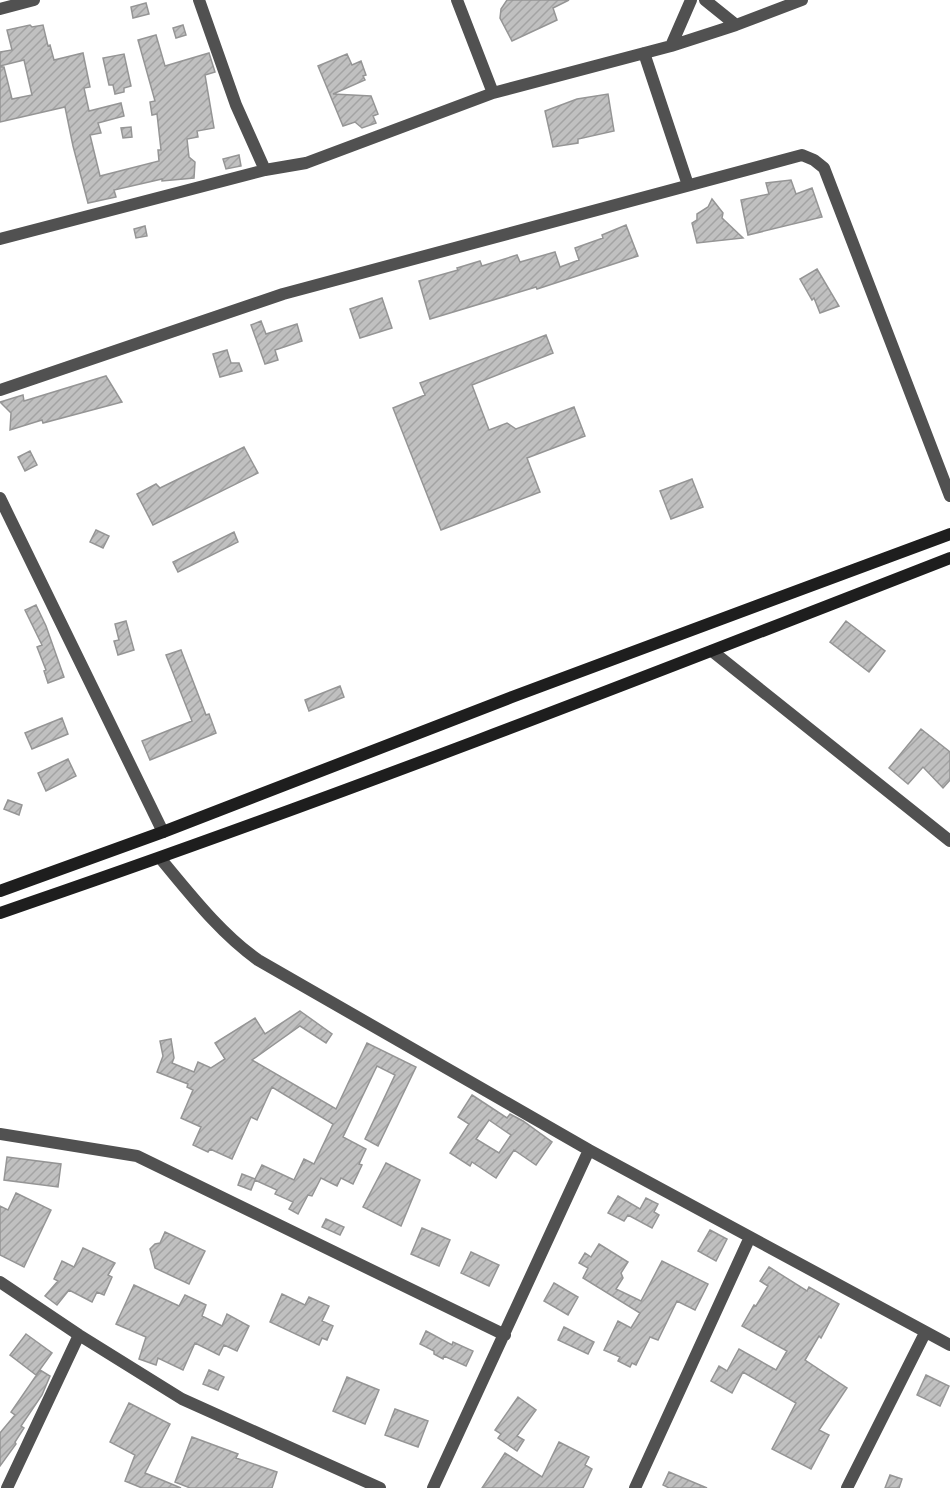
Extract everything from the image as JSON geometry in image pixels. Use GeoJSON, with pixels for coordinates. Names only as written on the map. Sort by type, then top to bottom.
{"type":"FeatureCollection","features":[{"type":"Feature","properties":{"kind":"main road"},"geometry":{"type":"LineString","coordinates":[[0,891],[163,832],[512,697],[950,534]]}},
{"type":"Feature","properties":{"kind":"main road"},"geometry":{"type":"LineString","coordinates":[[0,913],[160,858],[711,651],[950,558]]}},
{"type":"Feature","properties":{"kind":"street"},"geometry":{"type":"LineString","coordinates":[[0,9],[34,0]]}},
{"type":"Feature","properties":{"kind":"street"},"geometry":{"type":"LineString","coordinates":[[199,0],[236,105],[265,170]]}},
{"type":"Feature","properties":{"kind":"street"},"geometry":{"type":"LineString","coordinates":[[457,0],[493,93]]}},
{"type":"Feature","properties":{"kind":"street"},"geometry":{"type":"LineString","coordinates":[[671,46],[691,0]]}},
{"type":"Feature","properties":{"kind":"street"},"geometry":{"type":"LineString","coordinates":[[705,0],[736,25]]}},
{"type":"Feature","properties":{"kind":"street"},"geometry":{"type":"LineString","coordinates":[[0,239],[265,170],[306,163],[493,93],[671,46],[802,0]]}},
{"type":"Feature","properties":{"kind":"street"},"geometry":{"type":"LineString","coordinates":[[644,53],[688,185]]}},
{"type":"Feature","properties":{"kind":"street"},"geometry":{"type":"LineString","coordinates":[[0,390],[283,294],[802,155],[814,160],[824,168],[950,496]]}},
{"type":"Feature","properties":{"kind":"street"},"geometry":{"type":"LineString","coordinates":[[0,498],[163,832]]}},
{"type":"Feature","properties":{"kind":"street"},"geometry":{"type":"LineString","coordinates":[[711,651],[950,841]]}},
{"type":"Feature","properties":{"kind":"street"},"geometry":{"type":"LineString","coordinates":[[160,858],[199,905],[243,949],[258,960],[589,1150],[950,1345]]}},
{"type":"Feature","properties":{"kind":"street"},"geometry":{"type":"LineString","coordinates":[[0,1134],[137,1156],[505,1335]]}},
{"type":"Feature","properties":{"kind":"street"},"geometry":{"type":"LineString","coordinates":[[433,1488],[589,1150]]}},
{"type":"Feature","properties":{"kind":"street"},"geometry":{"type":"LineString","coordinates":[[635,1488],[750,1238]]}},
{"type":"Feature","properties":{"kind":"street"},"geometry":{"type":"LineString","coordinates":[[0,1281],[79,1335],[182,1399],[380,1488]]}},
{"type":"Feature","properties":{"kind":"street"},"geometry":{"type":"LineString","coordinates":[[848,1488],[925,1333]]}},
{"type":"Feature","properties":{"kind":"street"},"geometry":{"type":"LineString","coordinates":[[7,1488],[79,1335]]}},
{"type":"Feature","properties":{"kind":"building"},"geometry":{"type":"Polygon","coordinates":[[[507,0],[569,0],[553,8],[557,20],[512,41],[500,18],[501,9],[507,0]]]}},
{"type":"Feature","properties":{"kind":"building"},"geometry":{"type":"Polygon","coordinates":[[[146,3],[149,14],[133,18],[131,7],[146,3]]]}},
{"type":"Feature","properties":{"kind":"building"},"geometry":{"type":"Polygon","coordinates":[[[30,25],[32,27],[43,25],[54,60],[83,53],[90,87],[84,88],[89,111],[121,103],[124,116],[98,123],[101,133],[90,135],[100,176],[159,161],[158,150],[161,150],[157,114],[152,115],[150,102],[155,101],[138,40],[156,35],[165,66],[209,53],[215,72],[205,75],[214,128],[197,131],[198,137],[187,139],[189,157],[195,162],[194,178],[162,181],[162,179],[114,190],[116,197],[88,203],[65,107],[0,122],[0,67],[4,67],[12,99],[32,95],[24,60],[0,66],[0,52],[12,50],[7,30],[30,25]]]}},
{"type":"Feature","properties":{"kind":"building"},"geometry":{"type":"Polygon","coordinates":[[[183,25],[186,35],[176,38],[173,28],[183,25]]]}},
{"type":"Feature","properties":{"kind":"building"},"geometry":{"type":"Polygon","coordinates":[[[124,54],[131,86],[124,88],[124,92],[115,94],[113,85],[109,85],[103,58],[124,54]]]}},
{"type":"Feature","properties":{"kind":"building"},"geometry":{"type":"Polygon","coordinates":[[[347,54],[352,65],[361,61],[366,75],[363,76],[365,80],[333,94],[371,96],[378,114],[373,116],[376,123],[362,128],[355,122],[343,126],[318,66],[347,54]]]}},
{"type":"Feature","properties":{"kind":"building"},"geometry":{"type":"Polygon","coordinates":[[[608,94],[614,131],[578,139],[578,143],[553,147],[545,111],[577,99],[608,94]]]}},
{"type":"Feature","properties":{"kind":"building"},"geometry":{"type":"Polygon","coordinates":[[[131,127],[132,137],[123,138],[121,128],[131,127]]]}},
{"type":"Feature","properties":{"kind":"building"},"geometry":{"type":"Polygon","coordinates":[[[239,155],[241,166],[226,169],[223,159],[239,155]]]}},
{"type":"Feature","properties":{"kind":"building"},"geometry":{"type":"Polygon","coordinates":[[[791,180],[796,194],[812,188],[822,217],[748,235],[741,200],[769,194],[766,183],[791,180]]]}},
{"type":"Feature","properties":{"kind":"building"},"geometry":{"type":"Polygon","coordinates":[[[712,199],[723,213],[722,218],[743,238],[697,243],[692,223],[697,220],[697,214],[708,207],[712,199]]]}},
{"type":"Feature","properties":{"kind":"building"},"geometry":{"type":"Polygon","coordinates":[[[626,225],[638,256],[537,289],[536,287],[430,319],[419,281],[480,261],[482,266],[517,255],[520,262],[555,252],[560,267],[579,260],[575,248],[603,238],[602,235],[626,225]]]}},
{"type":"Feature","properties":{"kind":"building"},"geometry":{"type":"Polygon","coordinates":[[[145,226],[147,236],[136,238],[134,229],[145,226]]]}},
{"type":"Feature","properties":{"kind":"building"},"geometry":{"type":"Polygon","coordinates":[[[817,269],[839,306],[820,313],[814,298],[812,300],[800,279],[817,269]]]}},
{"type":"Feature","properties":{"kind":"building"},"geometry":{"type":"Polygon","coordinates":[[[382,298],[392,328],[360,338],[350,309],[382,298]]]}},
{"type":"Feature","properties":{"kind":"building"},"geometry":{"type":"Polygon","coordinates":[[[261,321],[266,334],[297,324],[302,341],[275,350],[278,360],[265,364],[251,325],[261,321]]]}},
{"type":"Feature","properties":{"kind":"building"},"geometry":{"type":"Polygon","coordinates":[[[546,335],[553,353],[472,385],[489,430],[507,423],[516,429],[574,407],[585,436],[527,458],[540,492],[441,530],[393,408],[425,395],[420,383],[546,335]]]}},
{"type":"Feature","properties":{"kind":"building"},"geometry":{"type":"Polygon","coordinates":[[[227,350],[231,363],[239,363],[242,371],[220,377],[213,354],[227,350]]]}},
{"type":"Feature","properties":{"kind":"building"},"geometry":{"type":"Polygon","coordinates":[[[106,376],[122,402],[43,423],[42,420],[10,430],[11,413],[0,402],[23,395],[24,401],[106,376]]]}},
{"type":"Feature","properties":{"kind":"building"},"geometry":{"type":"Polygon","coordinates":[[[244,447],[258,473],[153,525],[137,494],[156,484],[160,488],[244,447]]]}},
{"type":"Feature","properties":{"kind":"building"},"geometry":{"type":"Polygon","coordinates":[[[30,451],[37,465],[25,471],[18,457],[30,451]]]}},
{"type":"Feature","properties":{"kind":"building"},"geometry":{"type":"Polygon","coordinates":[[[692,479],[703,507],[671,519],[660,491],[692,479]]]}},
{"type":"Feature","properties":{"kind":"building"},"geometry":{"type":"Polygon","coordinates":[[[96,530],[109,536],[103,548],[90,542],[96,530]]]}},
{"type":"Feature","properties":{"kind":"building"},"geometry":{"type":"Polygon","coordinates":[[[234,532],[238,542],[178,572],[173,562],[234,532]]]}},
{"type":"Feature","properties":{"kind":"building"},"geometry":{"type":"Polygon","coordinates":[[[36,605],[64,677],[48,683],[44,671],[46,670],[37,647],[42,645],[25,610],[36,605]]]}},
{"type":"Feature","properties":{"kind":"building"},"geometry":{"type":"Polygon","coordinates":[[[126,621],[134,650],[118,655],[114,641],[119,640],[115,624],[126,621]]]}},
{"type":"Feature","properties":{"kind":"building"},"geometry":{"type":"Polygon","coordinates":[[[846,621],[885,651],[869,672],[830,642],[846,621]]]}},
{"type":"Feature","properties":{"kind":"building"},"geometry":{"type":"Polygon","coordinates":[[[181,650],[206,715],[209,714],[216,733],[150,760],[142,741],[192,721],[166,655],[181,650]]]}},
{"type":"Feature","properties":{"kind":"building"},"geometry":{"type":"Polygon","coordinates":[[[340,686],[344,697],[309,711],[305,700],[340,686]]]}},
{"type":"Feature","properties":{"kind":"building"},"geometry":{"type":"Polygon","coordinates":[[[62,718],[68,734],[32,749],[25,733],[62,718]]]}},
{"type":"Feature","properties":{"kind":"building"},"geometry":{"type":"Polygon","coordinates":[[[921,729],[950,752],[950,780],[943,788],[923,767],[908,784],[889,768],[921,729]]]}},
{"type":"Feature","properties":{"kind":"building"},"geometry":{"type":"Polygon","coordinates":[[[68,759],[76,776],[46,791],[38,773],[68,759]]]}},
{"type":"Feature","properties":{"kind":"building"},"geometry":{"type":"Polygon","coordinates":[[[8,800],[22,805],[19,815],[4,809],[8,800]]]}},
{"type":"Feature","properties":{"kind":"building"},"geometry":{"type":"Polygon","coordinates":[[[300,1011],[332,1034],[326,1043],[300,1026],[252,1060],[336,1109],[367,1043],[416,1067],[378,1146],[365,1139],[395,1075],[377,1066],[343,1137],[366,1149],[359,1164],[362,1165],[353,1184],[341,1178],[337,1186],[321,1178],[312,1196],[308,1195],[298,1214],[289,1209],[293,1202],[275,1194],[277,1190],[255,1180],[251,1190],[238,1185],[242,1174],[255,1179],[262,1165],[294,1180],[304,1159],[314,1164],[333,1124],[272,1087],[257,1120],[251,1117],[232,1159],[210,1149],[208,1152],[193,1145],[201,1127],[181,1118],[193,1090],[187,1087],[188,1084],[157,1072],[163,1056],[160,1041],[171,1039],[174,1058],[172,1063],[194,1072],[198,1062],[211,1068],[225,1059],[215,1043],[255,1018],[265,1034],[300,1011]]]}},
{"type":"Feature","properties":{"kind":"building"},"geometry":{"type":"Polygon","coordinates":[[[472,1095],[507,1118],[510,1114],[523,1121],[552,1142],[536,1165],[514,1150],[496,1178],[472,1162],[470,1166],[450,1153],[469,1124],[458,1117],[472,1095]],[[489,1120],[476,1139],[499,1153],[511,1135],[489,1120]]]}},
{"type":"Feature","properties":{"kind":"building"},"geometry":{"type":"Polygon","coordinates":[[[7,1157],[61,1164],[58,1187],[4,1180],[7,1157]]]}},
{"type":"Feature","properties":{"kind":"building"},"geometry":{"type":"Polygon","coordinates":[[[386,1163],[420,1180],[401,1226],[363,1207],[386,1163]]]}},
{"type":"Feature","properties":{"kind":"building"},"geometry":{"type":"Polygon","coordinates":[[[16,1193],[51,1210],[24,1267],[0,1255],[0,1206],[8,1210],[16,1193]]]}},
{"type":"Feature","properties":{"kind":"building"},"geometry":{"type":"Polygon","coordinates":[[[618,1196],[640,1209],[646,1198],[658,1204],[654,1212],[659,1215],[652,1228],[628,1215],[624,1221],[608,1213],[618,1196]]]}},
{"type":"Feature","properties":{"kind":"building"},"geometry":{"type":"Polygon","coordinates":[[[326,1219],[344,1227],[340,1235],[322,1227],[326,1219]]]}},
{"type":"Feature","properties":{"kind":"building"},"geometry":{"type":"Polygon","coordinates":[[[422,1228],[450,1240],[439,1266],[411,1254],[422,1228]]]}},
{"type":"Feature","properties":{"kind":"building"},"geometry":{"type":"Polygon","coordinates":[[[710,1230],[727,1239],[716,1261],[698,1251],[710,1230]]]}},
{"type":"Feature","properties":{"kind":"building"},"geometry":{"type":"Polygon","coordinates":[[[165,1232],[205,1251],[189,1284],[155,1268],[150,1249],[160,1243],[165,1232]]]}},
{"type":"Feature","properties":{"kind":"building"},"geometry":{"type":"Polygon","coordinates":[[[599,1244],[628,1262],[621,1273],[623,1278],[616,1289],[641,1301],[662,1261],[708,1284],[695,1310],[677,1301],[658,1340],[650,1337],[636,1365],[632,1363],[630,1367],[618,1361],[620,1357],[604,1350],[618,1321],[631,1328],[640,1313],[583,1278],[588,1268],[579,1263],[585,1253],[591,1257],[599,1244]]]}},
{"type":"Feature","properties":{"kind":"building"},"geometry":{"type":"Polygon","coordinates":[[[83,1248],[115,1263],[108,1275],[112,1277],[104,1295],[97,1292],[92,1302],[69,1290],[57,1305],[45,1296],[58,1281],[54,1279],[62,1261],[74,1267],[83,1248]]]}},
{"type":"Feature","properties":{"kind":"building"},"geometry":{"type":"Polygon","coordinates":[[[471,1252],[499,1265],[489,1286],[461,1273],[471,1252]]]}},
{"type":"Feature","properties":{"kind":"building"},"geometry":{"type":"Polygon","coordinates":[[[769,1267],[807,1291],[809,1287],[839,1304],[821,1338],[819,1336],[805,1360],[847,1388],[819,1430],[829,1435],[811,1469],[772,1449],[796,1403],[743,1372],[732,1393],[711,1381],[719,1366],[727,1371],[739,1349],[776,1370],[787,1351],[742,1326],[768,1286],[760,1281],[769,1267]]]}},
{"type":"Feature","properties":{"kind":"building"},"geometry":{"type":"Polygon","coordinates":[[[554,1283],[578,1297],[568,1315],[544,1301],[554,1283]]]}},
{"type":"Feature","properties":{"kind":"building"},"geometry":{"type":"Polygon","coordinates":[[[134,1285],[179,1306],[185,1295],[206,1305],[202,1316],[222,1326],[227,1314],[249,1326],[237,1351],[224,1345],[219,1355],[195,1343],[183,1370],[158,1358],[156,1365],[139,1359],[146,1337],[116,1324],[134,1285]]]}},
{"type":"Feature","properties":{"kind":"building"},"geometry":{"type":"Polygon","coordinates":[[[282,1294],[305,1305],[309,1297],[329,1306],[322,1321],[333,1326],[327,1340],[322,1338],[319,1345],[270,1322],[282,1294]]]}},
{"type":"Feature","properties":{"kind":"building"},"geometry":{"type":"Polygon","coordinates":[[[564,1327],[594,1342],[588,1354],[558,1340],[564,1327]]]}},
{"type":"Feature","properties":{"kind":"building"},"geometry":{"type":"Polygon","coordinates":[[[426,1331],[452,1345],[453,1342],[473,1351],[466,1366],[444,1356],[443,1359],[420,1344],[426,1331]]]}},
{"type":"Feature","properties":{"kind":"building"},"geometry":{"type":"Polygon","coordinates":[[[26,1334],[52,1353],[36,1375],[10,1355],[26,1334]]]}},
{"type":"Feature","properties":{"kind":"building"},"geometry":{"type":"Polygon","coordinates":[[[40,1370],[50,1376],[42,1395],[21,1426],[24,1428],[16,1444],[0,1466],[0,1433],[15,1415],[11,1412],[40,1370]]]}},
{"type":"Feature","properties":{"kind":"building"},"geometry":{"type":"Polygon","coordinates":[[[209,1370],[224,1377],[218,1390],[203,1384],[209,1370]]]}},
{"type":"Feature","properties":{"kind":"building"},"geometry":{"type":"Polygon","coordinates":[[[926,1375],[949,1386],[940,1406],[917,1395],[926,1375]]]}},
{"type":"Feature","properties":{"kind":"building"},"geometry":{"type":"Polygon","coordinates":[[[347,1377],[379,1390],[365,1424],[333,1411],[347,1377]]]}},
{"type":"Feature","properties":{"kind":"building"},"geometry":{"type":"Polygon","coordinates":[[[518,1397],[536,1410],[517,1436],[524,1440],[517,1451],[498,1438],[501,1434],[495,1430],[518,1397]]]}},
{"type":"Feature","properties":{"kind":"building"},"geometry":{"type":"Polygon","coordinates":[[[129,1403],[170,1424],[145,1473],[181,1488],[142,1488],[125,1481],[135,1455],[110,1442],[129,1403]]]}},
{"type":"Feature","properties":{"kind":"building"},"geometry":{"type":"Polygon","coordinates":[[[395,1409],[428,1421],[418,1447],[385,1435],[395,1409]]]}},
{"type":"Feature","properties":{"kind":"building"},"geometry":{"type":"Polygon","coordinates":[[[192,1437],[238,1454],[236,1458],[277,1472],[272,1488],[190,1488],[175,1482],[192,1437]]]}},
{"type":"Feature","properties":{"kind":"building"},"geometry":{"type":"Polygon","coordinates":[[[559,1442],[589,1457],[585,1465],[592,1469],[583,1488],[482,1488],[505,1453],[542,1477],[559,1442]]]}},
{"type":"Feature","properties":{"kind":"building"},"geometry":{"type":"Polygon","coordinates":[[[669,1472],[707,1488],[669,1488],[663,1485],[669,1472]]]}},
{"type":"Feature","properties":{"kind":"building"},"geometry":{"type":"Polygon","coordinates":[[[890,1475],[902,1479],[899,1488],[885,1488],[890,1475]]]}}]}
